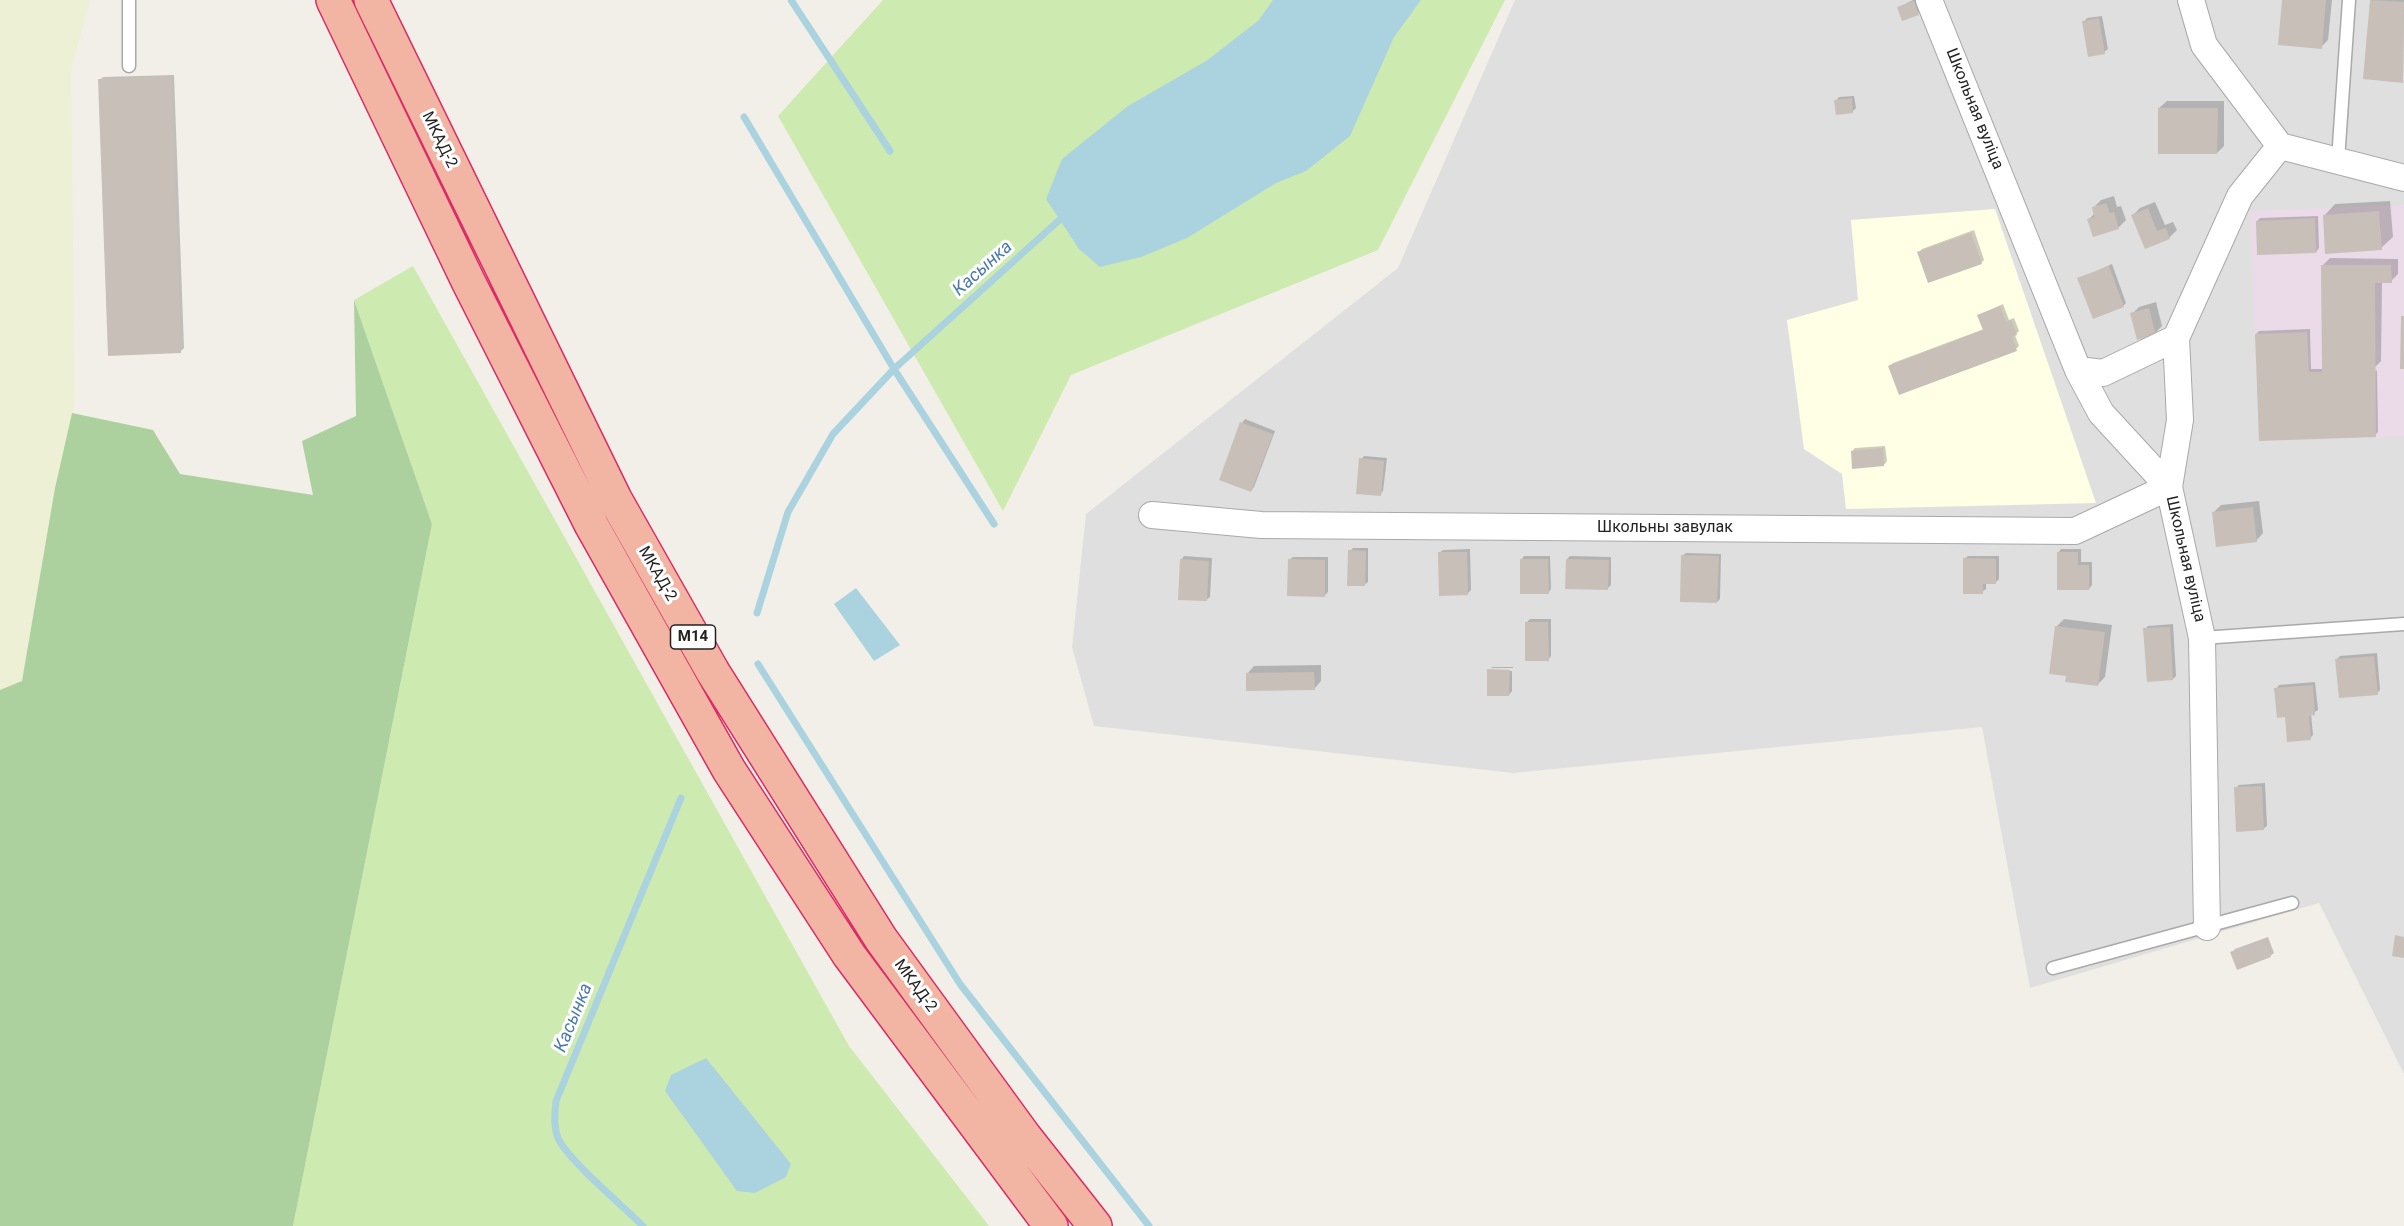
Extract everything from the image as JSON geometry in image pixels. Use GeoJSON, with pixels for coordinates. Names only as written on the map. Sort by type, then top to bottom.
{"type":"FeatureCollection","features":[{"type":"Feature","properties":{"kind":"highway","name":"М14"},"geometry":{"type":"LineString","coordinates":[[333,0],[468,280],[592,526],[729,770],[849,955],[1051,1226]]}},
{"type":"Feature","properties":{"kind":"highway","name":"МКАД-2"},"geometry":{"type":"LineString","coordinates":[[371,0],[615,499],[713,672],[881,939],[1025,1137],[1095,1226]]}},
{"type":"Feature","properties":{"kind":"street","name":"Школьная вуліца"},"geometry":{"type":"LineString","coordinates":[[1929,0],[2078,370],[2102,413],[2169,487],[2202,638],[2207,927]]}},
{"type":"Feature","properties":{"kind":"street"},"geometry":{"type":"LineString","coordinates":[[2191,0],[2204,45],[2280,146],[2404,178]]}},
{"type":"Feature","properties":{"kind":"street"},"geometry":{"type":"LineString","coordinates":[[2169,487],[2180,420],[2176,338],[2240,196],[2280,146]]}},
{"type":"Feature","properties":{"kind":"street"},"geometry":{"type":"LineString","coordinates":[[2078,370],[2103,373],[2176,338]]}},
{"type":"Feature","properties":{"kind":"street","name":"Школьны завулак"},"geometry":{"type":"LineString","coordinates":[[1152,515],[1261,525],[2075,531],[2169,487]]}},
{"type":"Feature","properties":{"kind":"lane"},"geometry":{"type":"LineString","coordinates":[[129,0],[129,66]]}},
{"type":"Feature","properties":{"kind":"lane"},"geometry":{"type":"LineString","coordinates":[[2338,160],[2349,0]]}},
{"type":"Feature","properties":{"kind":"lane"},"geometry":{"type":"LineString","coordinates":[[2202,638],[2404,624]]}},
{"type":"Feature","properties":{"kind":"lane"},"geometry":{"type":"LineString","coordinates":[[2054,968],[2292,903]]}},
{"type":"Feature","properties":{"kind":"shaded area"},"geometry":{"type":"Polygon","coordinates":[[[0,0],[90,0],[71,71],[75,400],[55,488],[22,682],[0,690],[0,0]]]}},
{"type":"Feature","properties":{"kind":"shaded area"},"geometry":{"type":"Polygon","coordinates":[[[1515,0],[2404,0],[2404,1074],[2319,903],[2030,988],[1982,727],[1513,773],[1094,726],[1072,647],[1086,514],[1398,268],[1515,0]]]}},
{"type":"Feature","properties":{"kind":"shaded area"},"geometry":{"type":"Polygon","coordinates":[[[2404,205],[2404,436],[2259,441],[2250,211],[2404,205]]]}},
{"type":"Feature","properties":{"kind":"shaded area"},"geometry":{"type":"Polygon","coordinates":[[[1995,209],[2096,503],[1846,509],[1842,474],[1804,449],[1787,320],[1858,300],[1851,220],[1995,209]]]}},
{"type":"Feature","properties":{"kind":"green space"},"geometry":{"type":"Polygon","coordinates":[[[883,0],[1505,0],[1378,250],[1071,375],[1003,511],[778,116],[883,0]]]}},
{"type":"Feature","properties":{"kind":"green space"},"geometry":{"type":"Polygon","coordinates":[[[413,266],[849,1046],[989,1226],[293,1226],[432,524],[354,300],[413,266]]]}},
{"type":"Feature","properties":{"kind":"green space"},"geometry":{"type":"Polygon","coordinates":[[[354,300],[432,524],[293,1226],[0,1226],[0,690],[22,681],[55,488],[72,413],[153,430],[180,474],[313,495],[302,441],[356,416],[354,300]]]}},
{"type":"Feature","properties":{"kind":"water"},"geometry":{"type":"Polygon","coordinates":[[[1273,0],[1421,0],[1394,37],[1350,136],[1306,171],[1276,183],[1187,238],[1141,257],[1100,267],[1079,249],[1046,199],[1062,159],[1128,106],[1206,61],[1258,21],[1273,0]]]}},
{"type":"Feature","properties":{"kind":"water"},"geometry":{"type":"Polygon","coordinates":[[[856,588],[900,645],[874,661],[834,604],[856,588]]]}},
{"type":"Feature","properties":{"kind":"water"},"geometry":{"type":"Polygon","coordinates":[[[706,1058],[791,1164],[786,1177],[755,1193],[737,1191],[665,1091],[671,1075],[706,1058]]]}},
{"type":"Feature","properties":{"kind":"building"},"geometry":{"type":"Polygon","coordinates":[[[2282,0],[2326,0],[2322,49],[2278,45],[2282,0]]]}},
{"type":"Feature","properties":{"kind":"building"},"geometry":{"type":"Polygon","coordinates":[[[2370,0],[2404,2],[2403,83],[2363,79],[2370,0]]]}},
{"type":"Feature","properties":{"kind":"building"},"geometry":{"type":"Polygon","coordinates":[[[1914,1],[1919,15],[1902,21],[1897,7],[1914,1]]]}},
{"type":"Feature","properties":{"kind":"building"},"geometry":{"type":"Polygon","coordinates":[[[2099,18],[2105,54],[2088,57],[2082,21],[2099,18]]]}},
{"type":"Feature","properties":{"kind":"building"},"geometry":{"type":"Polygon","coordinates":[[[171,77],[181,353],[108,356],[98,79],[171,77]]]}},
{"type":"Feature","properties":{"kind":"building"},"geometry":{"type":"Polygon","coordinates":[[[1852,98],[1853,113],[1836,115],[1834,100],[1852,98]]]}},
{"type":"Feature","properties":{"kind":"building"},"geometry":{"type":"Polygon","coordinates":[[[2158,108],[2218,108],[2217,154],[2158,154],[2158,108]]]}},
{"type":"Feature","properties":{"kind":"building"},"geometry":{"type":"Polygon","coordinates":[[[2106,203],[2110,213],[2114,212],[2119,229],[2093,237],[2087,219],[2094,217],[2092,207],[2106,203]]]}},
{"type":"Feature","properties":{"kind":"building"},"geometry":{"type":"Polygon","coordinates":[[[2148,208],[2157,231],[2166,228],[2170,239],[2145,249],[2131,215],[2148,208]]]}},
{"type":"Feature","properties":{"kind":"building"},"geometry":{"type":"Polygon","coordinates":[[[2379,211],[2382,250],[2325,254],[2323,215],[2379,211]]]}},
{"type":"Feature","properties":{"kind":"building"},"geometry":{"type":"Polygon","coordinates":[[[2315,218],[2316,253],[2257,255],[2256,221],[2315,218]]]}},
{"type":"Feature","properties":{"kind":"building"},"geometry":{"type":"Polygon","coordinates":[[[1971,233],[1982,264],[1928,283],[1917,252],[1971,233]]]}},
{"type":"Feature","properties":{"kind":"building"},"geometry":{"type":"Polygon","coordinates":[[[2321,265],[2391,265],[2392,283],[2375,283],[2376,437],[2259,441],[2255,334],[2307,332],[2309,372],[2322,372],[2321,265]]]}},
{"type":"Feature","properties":{"kind":"building"},"geometry":{"type":"Polygon","coordinates":[[[2109,266],[2124,307],[2093,319],[2077,278],[2109,266]]]}},
{"type":"Feature","properties":{"kind":"building"},"geometry":{"type":"Polygon","coordinates":[[[2000,306],[2006,322],[2011,320],[2017,335],[2012,337],[2017,351],[1899,395],[1888,366],[1983,330],[1977,315],[2000,306]]]}},
{"type":"Feature","properties":{"kind":"building"},"geometry":{"type":"Polygon","coordinates":[[[2149,308],[2156,335],[2137,340],[2130,313],[2149,308]]]}},
{"type":"Feature","properties":{"kind":"building"},"geometry":{"type":"Polygon","coordinates":[[[2401,316],[2404,316],[2404,369],[2400,369],[2401,316]]]}},
{"type":"Feature","properties":{"kind":"building"},"geometry":{"type":"Polygon","coordinates":[[[1240,422],[1273,434],[1251,492],[1219,480],[1240,422]]]}},
{"type":"Feature","properties":{"kind":"building"},"geometry":{"type":"Polygon","coordinates":[[[1883,448],[1884,466],[1852,469],[1851,451],[1883,448]]]}},
{"type":"Feature","properties":{"kind":"building"},"geometry":{"type":"Polygon","coordinates":[[[1359,458],[1384,461],[1381,496],[1356,494],[1359,458]]]}},
{"type":"Feature","properties":{"kind":"building"},"geometry":{"type":"Polygon","coordinates":[[[2253,507],[2257,542],[2216,547],[2212,512],[2253,507]]]}},
{"type":"Feature","properties":{"kind":"building"},"geometry":{"type":"Polygon","coordinates":[[[1348,550],[1366,551],[1365,586],[1347,586],[1348,550]]]}},
{"type":"Feature","properties":{"kind":"building"},"geometry":{"type":"Polygon","coordinates":[[[1438,552],[1467,552],[1468,595],[1439,596],[1438,552]]]}},
{"type":"Feature","properties":{"kind":"building"},"geometry":{"type":"Polygon","coordinates":[[[2057,552],[2078,552],[2078,565],[2089,565],[2089,590],[2057,590],[2057,552]]]}},
{"type":"Feature","properties":{"kind":"building"},"geometry":{"type":"Polygon","coordinates":[[[1681,555],[1719,556],[1717,603],[1680,602],[1681,555]]]}},
{"type":"Feature","properties":{"kind":"building"},"geometry":{"type":"Polygon","coordinates":[[[1963,558],[1996,559],[1996,584],[1983,584],[1983,594],[1963,594],[1963,558]]]}},
{"type":"Feature","properties":{"kind":"building"},"geometry":{"type":"Polygon","coordinates":[[[1180,559],[1209,561],[1207,601],[1178,600],[1180,559]]]}},
{"type":"Feature","properties":{"kind":"building"},"geometry":{"type":"Polygon","coordinates":[[[1288,559],[1325,560],[1325,597],[1287,596],[1288,559]]]}},
{"type":"Feature","properties":{"kind":"building"},"geometry":{"type":"Polygon","coordinates":[[[1520,559],[1548,559],[1549,594],[1520,594],[1520,559]]]}},
{"type":"Feature","properties":{"kind":"building"},"geometry":{"type":"Polygon","coordinates":[[[1566,559],[1609,560],[1608,590],[1565,589],[1566,559]]]}},
{"type":"Feature","properties":{"kind":"building"},"geometry":{"type":"Polygon","coordinates":[[[1525,622],[1548,622],[1549,661],[1525,661],[1525,622]]]}},
{"type":"Feature","properties":{"kind":"building"},"geometry":{"type":"Polygon","coordinates":[[[2055,626],[2105,632],[2098,686],[2065,682],[2066,676],[2049,674],[2055,626]]]}},
{"type":"Feature","properties":{"kind":"building"},"geometry":{"type":"Polygon","coordinates":[[[2170,627],[2173,680],[2147,682],[2143,628],[2170,627]]]}},
{"type":"Feature","properties":{"kind":"building"},"geometry":{"type":"Polygon","coordinates":[[[2374,656],[2378,695],[2339,698],[2335,659],[2374,656]]]}},
{"type":"Feature","properties":{"kind":"building"},"geometry":{"type":"Polygon","coordinates":[[[1487,669],[1510,670],[1509,696],[1487,696],[1487,669]]]}},
{"type":"Feature","properties":{"kind":"building"},"geometry":{"type":"Polygon","coordinates":[[[1314,672],[1315,690],[1246,691],[1246,673],[1314,672]]]}},
{"type":"Feature","properties":{"kind":"building"},"geometry":{"type":"Polygon","coordinates":[[[2313,685],[2315,715],[2309,716],[2311,740],[2287,742],[2285,717],[2277,718],[2274,688],[2313,685]]]}},
{"type":"Feature","properties":{"kind":"building"},"geometry":{"type":"Polygon","coordinates":[[[2262,786],[2264,830],[2236,832],[2234,787],[2262,786]]]}},
{"type":"Feature","properties":{"kind":"building"},"geometry":{"type":"Polygon","coordinates":[[[2395,935],[2404,937],[2404,958],[2392,956],[2395,935]]]}},
{"type":"Feature","properties":{"kind":"building"},"geometry":{"type":"Polygon","coordinates":[[[2265,940],[2271,957],[2237,970],[2230,952],[2265,940]]]}},
{"type":"Feature","properties":{"kind":"waterway"},"geometry":{"type":"LineString","coordinates":[[791,0],[890,151]]}},
{"type":"Feature","properties":{"kind":"waterway"},"geometry":{"type":"LineString","coordinates":[[744,117],[894,369],[994,524]]}},
{"type":"Feature","properties":{"kind":"waterway","name":"Касынка"},"geometry":{"type":"LineString","coordinates":[[757,613],[788,512],[833,434],[894,369],[1066,214]]}},
{"type":"Feature","properties":{"kind":"waterway"},"geometry":{"type":"LineString","coordinates":[[758,664],[960,984],[1149,1226]]}},
{"type":"Feature","properties":{"kind":"waterway","name":"Касынка"},"geometry":{"type":"LineString","coordinates":[[643,1226],[563,1147],[555,1129],[556,1101],[681,798]]}}]}
